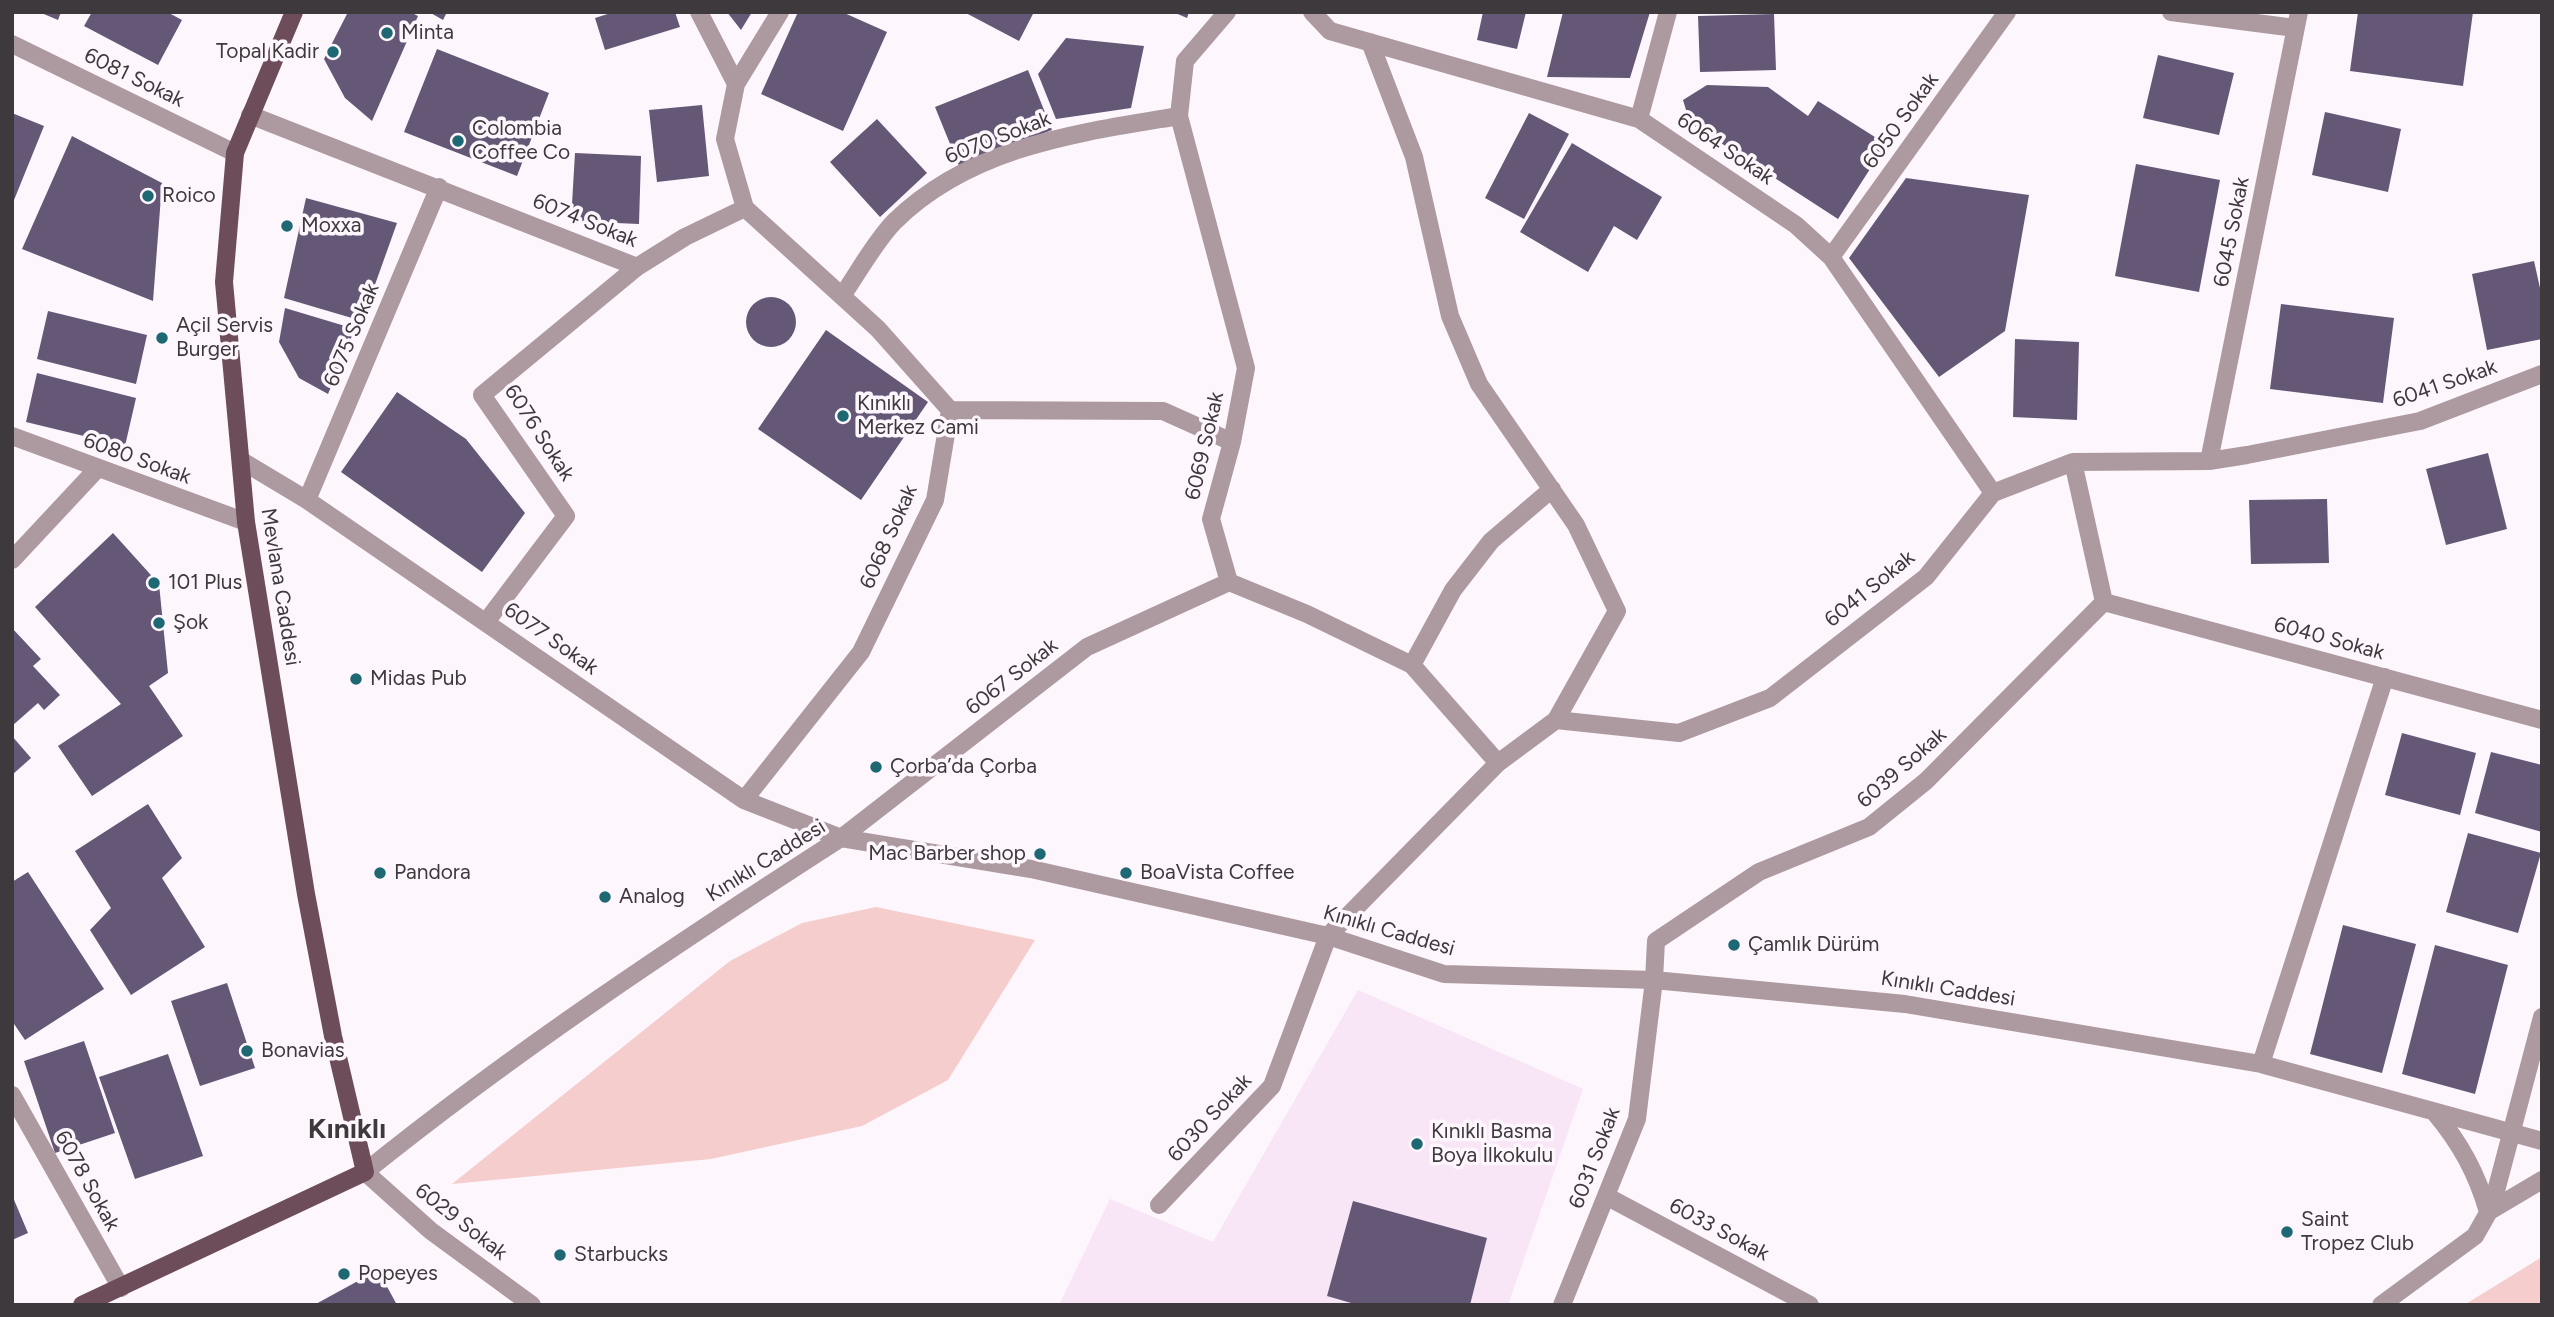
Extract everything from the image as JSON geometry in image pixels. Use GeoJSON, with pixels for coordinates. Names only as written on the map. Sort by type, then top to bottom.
{"type":"FeatureCollection","features":[{"type":"Feature","properties":{"kind":"main road","name":"Mevlana Caddesi"},"geometry":{"type":"LineString","coordinates":[[294,12],[235,153],[224,282],[246,522],[306,894],[333,1036],[365,1172]]}},
{"type":"Feature","properties":{"kind":"main road"},"geometry":{"type":"LineString","coordinates":[[82,1305],[365,1172]]}},
{"type":"Feature","properties":{"kind":"street"},"geometry":{"type":"LineString","coordinates":[[699,12],[736,84]]}},
{"type":"Feature","properties":{"kind":"street"},"geometry":{"type":"LineString","coordinates":[[780,12],[736,84],[725,139],[745,208],[878,329],[950,410],[1163,411],[1232,442]]}},
{"type":"Feature","properties":{"kind":"street","name":"6069 Sokak"},"geometry":{"type":"LineString","coordinates":[[1227,12],[1185,61],[1179,116],[1246,368],[1232,442],[1211,519],[1230,582]]}},
{"type":"Feature","properties":{"kind":"street","name":"6064 Sokak"},"geometry":{"type":"LineString","coordinates":[[1312,12],[1330,31],[1639,119],[1796,225],[1831,257],[1993,493]]}},
{"type":"Feature","properties":{"kind":"street"},"geometry":{"type":"LineString","coordinates":[[1639,119],[1668,12]]}},
{"type":"Feature","properties":{"kind":"street","name":"6050 Sokak"},"geometry":{"type":"LineString","coordinates":[[1831,257],[2007,12]]}},
{"type":"Feature","properties":{"kind":"street"},"geometry":{"type":"LineString","coordinates":[[2171,12],[2297,20]]}},
{"type":"Feature","properties":{"kind":"street","name":"6045 Sokak"},"geometry":{"type":"LineString","coordinates":[[2209,461],[2297,20]]}},
{"type":"Feature","properties":{"kind":"street"},"geometry":{"type":"LineString","coordinates":[[1328,936],[1497,763],[1556,720],[1617,611],[1576,525],[1479,384],[1450,316],[1414,157],[1370,42]]}},
{"type":"Feature","properties":{"kind":"street","name":"6081 Sokak"},"geometry":{"type":"LineString","coordinates":[[12,44],[235,153]]}},
{"type":"Feature","properties":{"kind":"street","name":"6074 Sokak"},"geometry":{"type":"LineString","coordinates":[[250,115],[439,187],[636,267],[685,237],[745,208]]}},
{"type":"Feature","properties":{"kind":"street","name":"6070 Sokak"},"geometry":{"type":"LineString","coordinates":[[842,296],[894,223],[951,177],[1022,148],[1061,136],[1179,116]]}},
{"type":"Feature","properties":{"kind":"street","name":"6075 Sokak"},"geometry":{"type":"LineString","coordinates":[[307,500],[439,187]]}},
{"type":"Feature","properties":{"kind":"street","name":"6076 Sokak"},"geometry":{"type":"LineString","coordinates":[[486,622],[566,516],[482,395],[636,267]]}},
{"type":"Feature","properties":{"kind":"street","name":"6041 Sokak"},"geometry":{"type":"LineString","coordinates":[[1556,720],[1679,733],[1770,698],[1926,577],[1993,493],[2073,462],[2209,461],[2420,421],[2542,374]]}},
{"type":"Feature","properties":{"kind":"street","name":"6068 Sokak"},"geometry":{"type":"LineString","coordinates":[[744,800],[860,652],[935,500],[950,410]]}},
{"type":"Feature","properties":{"kind":"street","name":"6080 Sokak"},"geometry":{"type":"LineString","coordinates":[[12,436],[246,522]]}},
{"type":"Feature","properties":{"kind":"street","name":"6077 Sokak"},"geometry":{"type":"LineString","coordinates":[[242,461],[307,500],[744,800],[841,838]]}},
{"type":"Feature","properties":{"kind":"street"},"geometry":{"type":"LineString","coordinates":[[2073,462],[2104,602]]}},
{"type":"Feature","properties":{"kind":"street"},"geometry":{"type":"LineString","coordinates":[[12,560],[97,469]]}},
{"type":"Feature","properties":{"kind":"street"},"geometry":{"type":"LineString","coordinates":[[1412,665],[1460,580],[1491,541],[1552,489]]}},
{"type":"Feature","properties":{"kind":"street"},"geometry":{"type":"LineString","coordinates":[[1230,582],[1307,614],[1412,665],[1497,763]]}},
{"type":"Feature","properties":{"kind":"street","name":"6067 Sokak"},"geometry":{"type":"LineString","coordinates":[[841,838],[1087,647],[1230,582]]}},
{"type":"Feature","properties":{"kind":"street","name":"6040 Sokak"},"geometry":{"type":"LineString","coordinates":[[2104,602],[2542,720]]}},
{"type":"Feature","properties":{"kind":"street","name":"6039 Sokak"},"geometry":{"type":"LineString","coordinates":[[1654,981],[1656,941],[1759,872],[1869,827],[1926,781],[2104,602]]}},
{"type":"Feature","properties":{"kind":"street"},"geometry":{"type":"LineString","coordinates":[[2261,1064],[2385,677]]}},
{"type":"Feature","properties":{"kind":"street","name":"Kınıklı Caddesi"},"geometry":{"type":"LineString","coordinates":[[365,1172],[457,1098],[731,909],[841,838],[1031,870],[1328,936],[1444,974],[1654,981],[1905,1003],[2261,1064],[2512,1135],[2542,1141]]}},
{"type":"Feature","properties":{"kind":"street","name":"6030 Sokak"},"geometry":{"type":"LineString","coordinates":[[1159,1205],[1272,1086],[1328,936]]}},
{"type":"Feature","properties":{"kind":"street","name":"6031 Sokak"},"geometry":{"type":"LineString","coordinates":[[1562,1305],[1637,1119],[1654,981]]}},
{"type":"Feature","properties":{"kind":"street"},"geometry":{"type":"LineString","coordinates":[[2381,1305],[2467,1244],[2488,1212],[2512,1135],[2542,1017]]}},
{"type":"Feature","properties":{"kind":"street","name":"6078 Sokak"},"geometry":{"type":"LineString","coordinates":[[12,1096],[121,1288]]}},
{"type":"Feature","properties":{"kind":"street"},"geometry":{"type":"LineString","coordinates":[[2435,1113],[2464,1151],[2478,1179],[2488,1212]]}},
{"type":"Feature","properties":{"kind":"street","name":"6029 Sokak"},"geometry":{"type":"LineString","coordinates":[[365,1172],[431,1231],[533,1305]]}},
{"type":"Feature","properties":{"kind":"street"},"geometry":{"type":"LineString","coordinates":[[2488,1212],[2542,1180]]}},
{"type":"Feature","properties":{"kind":"street","name":"6033 Sokak"},"geometry":{"type":"LineString","coordinates":[[1606,1196],[1810,1305]]}},
{"type":"Feature","properties":{"kind":"shaded area"},"geometry":{"type":"Polygon","coordinates":[[[876,907],[1035,940],[948,1080],[862,1126],[711,1159],[452,1184],[730,961],[802,923],[876,907]]]}},
{"type":"Feature","properties":{"kind":"shaded area","name":"Kınıklı Basma Boya İlkokulu"},"geometry":{"type":"Polygon","coordinates":[[[1358,990],[1583,1089],[1508,1305],[1059,1305],[1110,1199],[1213,1242],[1358,990]]]}},
{"type":"Feature","properties":{"kind":"shaded area"},"geometry":{"type":"Polygon","coordinates":[[[2542,1257],[2542,1305],[2464,1305],[2542,1257]]]}},
{"type":"Feature","properties":{"kind":"building"},"geometry":{"type":"Polygon","coordinates":[[[39,12],[61,12],[58,20],[39,12]]]}},
{"type":"Feature","properties":{"kind":"building"},"geometry":{"type":"Polygon","coordinates":[[[92,12],[167,12],[182,20],[158,65],[84,26],[92,12]]]}},
{"type":"Feature","properties":{"kind":"building"},"geometry":{"type":"Polygon","coordinates":[[[348,12],[410,12],[418,16],[372,121],[345,98],[324,59],[348,12]]]}},
{"type":"Feature","properties":{"kind":"building"},"geometry":{"type":"Polygon","coordinates":[[[429,12],[447,12],[443,20],[429,12]]]}},
{"type":"Feature","properties":{"kind":"building"},"geometry":{"type":"Polygon","coordinates":[[[614,12],[675,12],[680,27],[605,50],[595,18],[614,12]]]}},
{"type":"Feature","properties":{"kind":"building"},"geometry":{"type":"Polygon","coordinates":[[[727,12],[752,12],[741,30],[727,12]]]}},
{"type":"Feature","properties":{"kind":"building"},"geometry":{"type":"Polygon","coordinates":[[[798,12],[842,12],[887,32],[843,131],[761,94],[798,12]]]}},
{"type":"Feature","properties":{"kind":"building"},"geometry":{"type":"Polygon","coordinates":[[[964,12],[1034,12],[1019,41],[964,12]]]}},
{"type":"Feature","properties":{"kind":"building"},"geometry":{"type":"Polygon","coordinates":[[[1173,12],[1189,12],[1187,18],[1173,12]]]}},
{"type":"Feature","properties":{"kind":"building"},"geometry":{"type":"Polygon","coordinates":[[[1483,12],[1526,12],[1517,49],[1477,40],[1483,12]]]}},
{"type":"Feature","properties":{"kind":"building"},"geometry":{"type":"Polygon","coordinates":[[[1563,12],[1650,12],[1630,78],[1547,77],[1563,12]]]}},
{"type":"Feature","properties":{"kind":"building"},"geometry":{"type":"Polygon","coordinates":[[[2358,12],[2473,12],[2463,86],[2350,71],[2358,12]]]}},
{"type":"Feature","properties":{"kind":"building"},"geometry":{"type":"Polygon","coordinates":[[[1774,14],[1776,70],[1700,72],[1698,16],[1774,14]]]}},
{"type":"Feature","properties":{"kind":"building"},"geometry":{"type":"Polygon","coordinates":[[[1066,38],[1144,46],[1131,108],[1056,119],[1038,74],[1066,38]]]}},
{"type":"Feature","properties":{"kind":"building"},"geometry":{"type":"Polygon","coordinates":[[[437,49],[549,93],[517,176],[404,132],[437,49]]]}},
{"type":"Feature","properties":{"kind":"building"},"geometry":{"type":"Polygon","coordinates":[[[2158,55],[2234,73],[2219,135],[2143,118],[2158,55]]]}},
{"type":"Feature","properties":{"kind":"building"},"geometry":{"type":"Polygon","coordinates":[[[1028,70],[1052,130],[959,166],[935,107],[1028,70]]]}},
{"type":"Feature","properties":{"kind":"building"},"geometry":{"type":"Polygon","coordinates":[[[1707,85],[1768,87],[1808,116],[1818,101],[1886,144],[1838,219],[1690,123],[1683,100],[1707,85]]]}},
{"type":"Feature","properties":{"kind":"building"},"geometry":{"type":"Polygon","coordinates":[[[702,105],[709,176],[657,182],[649,110],[702,105]]]}},
{"type":"Feature","properties":{"kind":"building"},"geometry":{"type":"Polygon","coordinates":[[[2325,112],[2401,129],[2388,192],[2312,175],[2325,112]]]}},
{"type":"Feature","properties":{"kind":"building"},"geometry":{"type":"Polygon","coordinates":[[[12,113],[44,126],[12,205],[12,113]]]}},
{"type":"Feature","properties":{"kind":"building"},"geometry":{"type":"Polygon","coordinates":[[[1529,113],[1569,134],[1524,219],[1485,198],[1529,113]]]}},
{"type":"Feature","properties":{"kind":"building"},"geometry":{"type":"Polygon","coordinates":[[[877,119],[927,173],[880,217],[830,162],[877,119]]]}},
{"type":"Feature","properties":{"kind":"building"},"geometry":{"type":"Polygon","coordinates":[[[72,136],[162,183],[153,301],[22,249],[72,136]]]}},
{"type":"Feature","properties":{"kind":"building"},"geometry":{"type":"Polygon","coordinates":[[[1572,143],[1662,197],[1637,240],[1614,226],[1588,272],[1520,232],[1572,143]]]}},
{"type":"Feature","properties":{"kind":"building"},"geometry":{"type":"Polygon","coordinates":[[[575,153],[641,156],[639,224],[571,221],[575,153]]]}},
{"type":"Feature","properties":{"kind":"building"},"geometry":{"type":"Polygon","coordinates":[[[2136,164],[2220,180],[2199,292],[2115,276],[2136,164]]]}},
{"type":"Feature","properties":{"kind":"building"},"geometry":{"type":"Polygon","coordinates":[[[1906,178],[2029,195],[2005,331],[1939,377],[1849,258],[1906,178]]]}},
{"type":"Feature","properties":{"kind":"building"},"geometry":{"type":"Polygon","coordinates":[[[306,198],[397,223],[362,321],[284,298],[306,198]]]}},
{"type":"Feature","properties":{"kind":"building"},"geometry":{"type":"Polygon","coordinates":[[[2534,261],[2542,297],[2542,339],[2487,350],[2472,274],[2534,261]]]}},
{"type":"Feature","properties":{"kind":"building"},"geometry":{"type":"Polygon","coordinates":[[[771,297],[789,304],[796,322],[789,340],[771,347],[753,340],[746,322],[753,304],[771,297]]]}},
{"type":"Feature","properties":{"kind":"building"},"geometry":{"type":"Polygon","coordinates":[[[2281,304],[2394,318],[2383,403],[2270,389],[2281,304]]]}},
{"type":"Feature","properties":{"kind":"building"},"geometry":{"type":"Polygon","coordinates":[[[285,308],[355,329],[328,394],[299,378],[279,342],[285,308]]]}},
{"type":"Feature","properties":{"kind":"building"},"geometry":{"type":"Polygon","coordinates":[[[48,311],[147,335],[136,384],[37,359],[48,311]]]}},
{"type":"Feature","properties":{"kind":"building","name":"Kınıklı Merkez Cami"},"geometry":{"type":"Polygon","coordinates":[[[826,330],[928,402],[861,500],[758,429],[826,330]]]}},
{"type":"Feature","properties":{"kind":"building"},"geometry":{"type":"Polygon","coordinates":[[[2015,339],[2079,342],[2077,420],[2013,417],[2015,339]]]}},
{"type":"Feature","properties":{"kind":"building"},"geometry":{"type":"Polygon","coordinates":[[[37,373],[136,398],[125,446],[26,422],[37,373]]]}},
{"type":"Feature","properties":{"kind":"building"},"geometry":{"type":"Polygon","coordinates":[[[397,392],[466,439],[525,513],[482,572],[341,472],[397,392]]]}},
{"type":"Feature","properties":{"kind":"building"},"geometry":{"type":"Polygon","coordinates":[[[2488,453],[2507,529],[2446,545],[2426,469],[2488,453]]]}},
{"type":"Feature","properties":{"kind":"building"},"geometry":{"type":"Polygon","coordinates":[[[2327,499],[2329,563],[2251,564],[2249,500],[2327,499]]]}},
{"type":"Feature","properties":{"kind":"building"},"geometry":{"type":"Polygon","coordinates":[[[113,533],[159,584],[168,673],[149,686],[183,736],[92,796],[58,746],[121,704],[35,607],[113,533]]]}},
{"type":"Feature","properties":{"kind":"building"},"geometry":{"type":"Polygon","coordinates":[[[12,628],[41,659],[33,666],[60,695],[44,710],[38,703],[12,726],[12,628]]]}},
{"type":"Feature","properties":{"kind":"building"},"geometry":{"type":"Polygon","coordinates":[[[2402,733],[2476,753],[2460,815],[2385,795],[2402,733]]]}},
{"type":"Feature","properties":{"kind":"building"},"geometry":{"type":"Polygon","coordinates":[[[12,736],[31,758],[12,775],[12,736]]]}},
{"type":"Feature","properties":{"kind":"building"},"geometry":{"type":"Polygon","coordinates":[[[2491,752],[2542,765],[2542,832],[2475,813],[2491,752]]]}},
{"type":"Feature","properties":{"kind":"building"},"geometry":{"type":"Polygon","coordinates":[[[148,804],[182,858],[162,878],[205,947],[131,995],[90,930],[111,908],[75,851],[148,804]]]}},
{"type":"Feature","properties":{"kind":"building"},"geometry":{"type":"Polygon","coordinates":[[[2468,833],[2541,853],[2518,933],[2446,912],[2468,833]]]}},
{"type":"Feature","properties":{"kind":"building"},"geometry":{"type":"Polygon","coordinates":[[[28,872],[104,989],[25,1040],[12,1021],[12,882],[28,872]]]}},
{"type":"Feature","properties":{"kind":"building"},"geometry":{"type":"Polygon","coordinates":[[[2343,925],[2416,944],[2382,1073],[2310,1054],[2343,925]]]}},
{"type":"Feature","properties":{"kind":"building"},"geometry":{"type":"Polygon","coordinates":[[[2435,945],[2508,965],[2475,1094],[2402,1074],[2435,945]]]}},
{"type":"Feature","properties":{"kind":"building"},"geometry":{"type":"Polygon","coordinates":[[[227,983],[255,1068],[200,1086],[171,1001],[227,983]]]}},
{"type":"Feature","properties":{"kind":"building"},"geometry":{"type":"Polygon","coordinates":[[[84,1041],[115,1133],[55,1153],[24,1061],[84,1041]]]}},
{"type":"Feature","properties":{"kind":"building"},"geometry":{"type":"Polygon","coordinates":[[[168,1054],[203,1156],[135,1179],[99,1077],[168,1054]]]}},
{"type":"Feature","properties":{"kind":"building"},"geometry":{"type":"Polygon","coordinates":[[[12,1195],[28,1233],[12,1240],[12,1195]]]}},
{"type":"Feature","properties":{"kind":"building"},"geometry":{"type":"Polygon","coordinates":[[[1353,1201],[1487,1238],[1470,1305],[1358,1305],[1327,1296],[1353,1201]]]}},
{"type":"Feature","properties":{"kind":"building"},"geometry":{"type":"Polygon","coordinates":[[[378,1270],[397,1305],[314,1305],[378,1270]]]}},
{"type":"Feature","properties":{"kind":"place","name":"Minta"},"geometry":{"type":"Point","coordinates":[387,33]}},
{"type":"Feature","properties":{"kind":"place","name":"Topal Kadir"},"geometry":{"type":"Point","coordinates":[333,52]}},
{"type":"Feature","properties":{"kind":"place","name":"Colombia Coffee Co"},"geometry":{"type":"Point","coordinates":[458,141]}},
{"type":"Feature","properties":{"kind":"place","name":"Roico"},"geometry":{"type":"Point","coordinates":[148,196]}},
{"type":"Feature","properties":{"kind":"place","name":"Moxxa"},"geometry":{"type":"Point","coordinates":[287,226]}},
{"type":"Feature","properties":{"kind":"place","name":"Açil Servis Burger"},"geometry":{"type":"Point","coordinates":[162,338]}},
{"type":"Feature","properties":{"kind":"place","name":"Kınıklı Merkez Cami"},"geometry":{"type":"Point","coordinates":[843,416]}},
{"type":"Feature","properties":{"kind":"place","name":"101 Plus"},"geometry":{"type":"Point","coordinates":[154,583]}},
{"type":"Feature","properties":{"kind":"place","name":"Şok"},"geometry":{"type":"Point","coordinates":[159,623]}},
{"type":"Feature","properties":{"kind":"place","name":"Midas Pub"},"geometry":{"type":"Point","coordinates":[356,679]}},
{"type":"Feature","properties":{"kind":"place","name":"Çorba’da Çorba"},"geometry":{"type":"Point","coordinates":[876,767]}},
{"type":"Feature","properties":{"kind":"place","name":"Mac Barber shop"},"geometry":{"type":"Point","coordinates":[1040,854]}},
{"type":"Feature","properties":{"kind":"place","name":"Pandora"},"geometry":{"type":"Point","coordinates":[380,873]}},
{"type":"Feature","properties":{"kind":"place","name":"BoaVista Coffee"},"geometry":{"type":"Point","coordinates":[1126,873]}},
{"type":"Feature","properties":{"kind":"place","name":"Analog"},"geometry":{"type":"Point","coordinates":[605,897]}},
{"type":"Feature","properties":{"kind":"place","name":"Çamlık Dürüm"},"geometry":{"type":"Point","coordinates":[1734,945]}},
{"type":"Feature","properties":{"kind":"place","name":"Bonavias"},"geometry":{"type":"Point","coordinates":[247,1051]}},
{"type":"Feature","properties":{"kind":"place","name":"Kınıklı Basma Boya İlkokulu"},"geometry":{"type":"Point","coordinates":[1417,1144]}},
{"type":"Feature","properties":{"kind":"place","name":"Saint Tropez Club"},"geometry":{"type":"Point","coordinates":[2287,1232]}},
{"type":"Feature","properties":{"kind":"place","name":"Starbucks"},"geometry":{"type":"Point","coordinates":[560,1255]}},
{"type":"Feature","properties":{"kind":"place","name":"Popeyes"},"geometry":{"type":"Point","coordinates":[344,1274]}},
{"type":"Feature","properties":{"kind":"district","name":"Kınıklı"},"geometry":{"type":"Point","coordinates":[347,1130]}}]}
